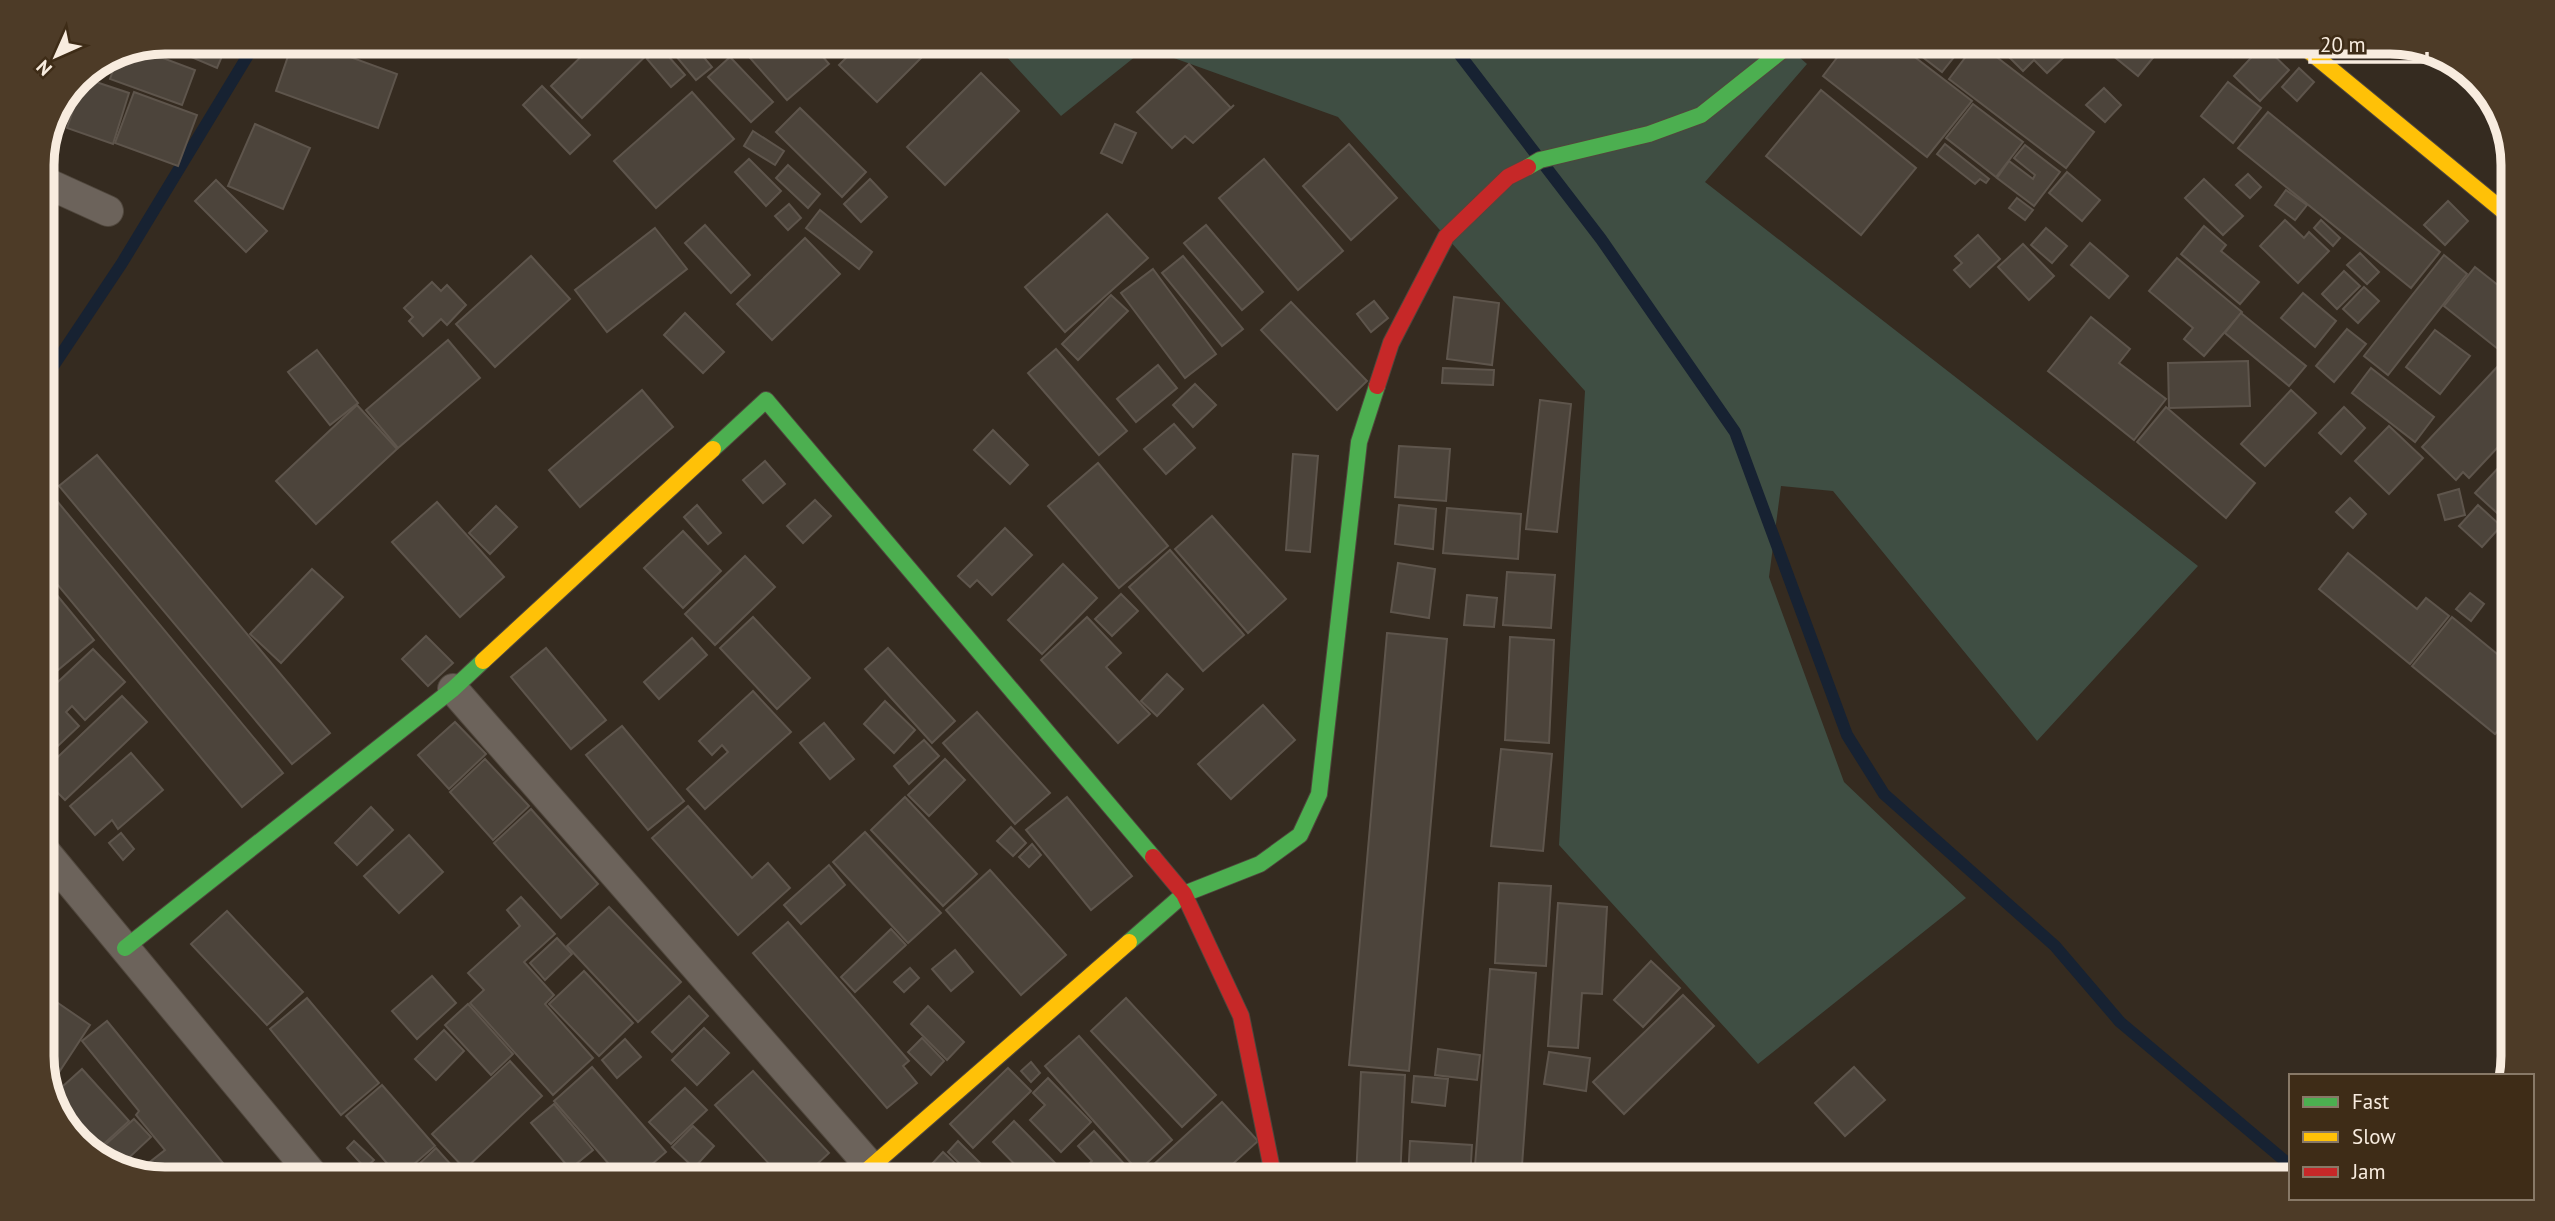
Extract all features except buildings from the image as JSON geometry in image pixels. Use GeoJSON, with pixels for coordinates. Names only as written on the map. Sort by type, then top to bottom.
{"type":"FeatureCollection","features":[{"type":"Feature","properties":{"kind":"street"},"geometry":{"type":"LineString","coordinates":[[871,1167],[1184,894],[1260,864],[1300,835],[1319,794],[1359,442],[1391,343],[1446,236],[1508,177],[1540,160],[1649,134],[1700,115],[1778,54]]}},
{"type":"Feature","properties":{"kind":"street"},"geometry":{"type":"LineString","coordinates":[[2313,54],[2501,209]]}},
{"type":"Feature","properties":{"kind":"street"},"geometry":{"type":"LineString","coordinates":[[54,186],[108,211]]}},
{"type":"Feature","properties":{"kind":"street"},"geometry":{"type":"LineString","coordinates":[[125,948],[453,689],[766,400],[1184,894],[1241,1016],[1272,1167]]}},
{"type":"Feature","properties":{"kind":"street"},"geometry":{"type":"LineString","coordinates":[[453,689],[859,1167]]}},
{"type":"Feature","properties":{"kind":"street"},"geometry":{"type":"LineString","coordinates":[[54,862],[306,1167]]}},
{"type":"Feature","properties":{"kind":"green space"},"geometry":{"type":"Polygon","coordinates":[[[1004,54],[1138,54],[1061,116],[1004,54]]]}},
{"type":"Feature","properties":{"kind":"green space"},"geometry":{"type":"Polygon","coordinates":[[[1163,54],[1796,54],[1807,64],[1705,182],[2198,566],[2037,741],[1833,491],[1781,486],[1769,577],[1844,782],[1966,898],[1758,1064],[1559,845],[1585,391],[1338,117],[1163,54]]]}},
{"type":"Feature","properties":{"kind":"waterway"},"geometry":{"type":"LineString","coordinates":[[54,365],[122,263],[249,54]]}},
{"type":"Feature","properties":{"kind":"waterway"},"geometry":{"type":"LineString","coordinates":[[1459,54],[1601,239],[1735,432],[1847,735],[1884,794],[2055,946],[2120,1022],[2289,1164]]}},
{"type":"Feature","properties":{"kind":"traffic: fast"},"geometry":{"type":"LineString","coordinates":[[1528,167],[1540,160],[1649,134],[1701,115],[1778,54]]}},
{"type":"Feature","properties":{"kind":"traffic: fast"},"geometry":{"type":"LineString","coordinates":[[1129,942],[1184,894],[1260,864],[1300,835],[1319,794],[1359,442],[1377,386]]}},
{"type":"Feature","properties":{"kind":"traffic: fast"},"geometry":{"type":"LineString","coordinates":[[713,449],[766,400],[1153,857]]}},
{"type":"Feature","properties":{"kind":"traffic: fast"},"geometry":{"type":"LineString","coordinates":[[125,948],[453,689],[483,661]]}},
{"type":"Feature","properties":{"kind":"traffic: slow"},"geometry":{"type":"LineString","coordinates":[[2313,54],[2501,209]]}},
{"type":"Feature","properties":{"kind":"traffic: slow"},"geometry":{"type":"LineString","coordinates":[[483,661],[713,449]]}},
{"type":"Feature","properties":{"kind":"traffic: slow"},"geometry":{"type":"LineString","coordinates":[[871,1167],[1129,942]]}},
{"type":"Feature","properties":{"kind":"traffic: jam"},"geometry":{"type":"LineString","coordinates":[[1377,386],[1391,343],[1446,237],[1508,177],[1528,167]]}},
{"type":"Feature","properties":{"kind":"traffic: jam"},"geometry":{"type":"LineString","coordinates":[[1153,857],[1184,894],[1241,1016],[1272,1167]]}}]}
